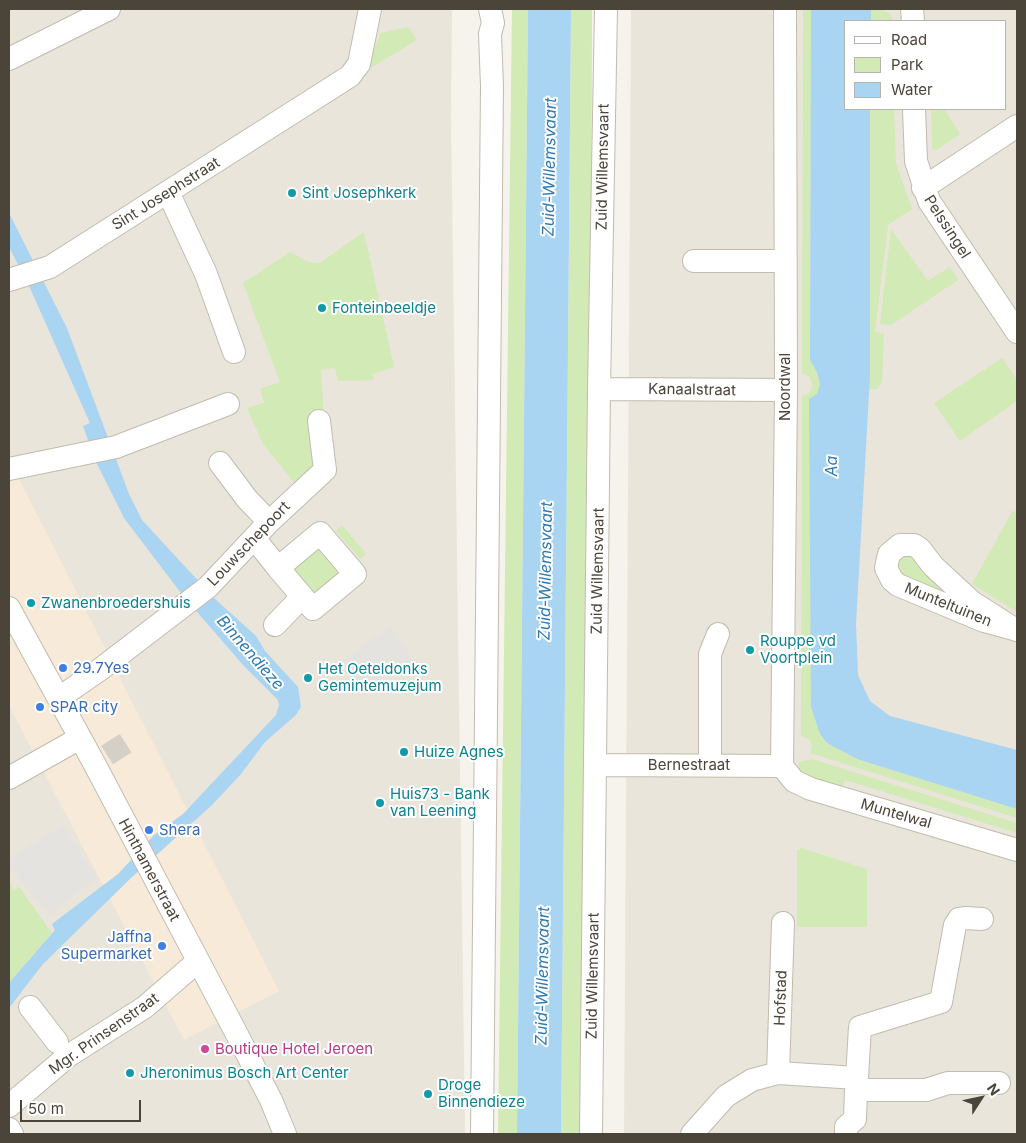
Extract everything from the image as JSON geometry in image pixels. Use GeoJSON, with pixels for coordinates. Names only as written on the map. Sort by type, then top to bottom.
{"type":"FeatureCollection","features":[{"type":"Feature","properties":{"kind":"street"},"geometry":{"type":"LineString","coordinates":[[9,59],[109,9]]}},
{"type":"Feature","properties":{"kind":"street","name":"Sint Josephstraat"},"geometry":{"type":"LineString","coordinates":[[9,280],[50,267],[350,76],[359,64],[370,9]]}},
{"type":"Feature","properties":{"kind":"street"},"geometry":{"type":"LineString","coordinates":[[475,9],[480,9],[483,25],[490,34]]}},
{"type":"Feature","properties":{"kind":"street"},"geometry":{"type":"LineString","coordinates":[[482,1134],[492,95],[490,34],[493,23],[490,9]]}},
{"type":"Feature","properties":{"kind":"street","name":"Zuid Willemsvaart"},"geometry":{"type":"LineString","coordinates":[[591,1134],[599,389],[606,9]]}},
{"type":"Feature","properties":{"kind":"street","name":"Noordwal"},"geometry":{"type":"LineString","coordinates":[[782,762],[786,390],[784,261],[785,9]]}},
{"type":"Feature","properties":{"kind":"street","name":"Pelssingel"},"geometry":{"type":"LineString","coordinates":[[914,110],[916,161],[923,188],[929,201],[1017,332]]}},
{"type":"Feature","properties":{"kind":"street"},"geometry":{"type":"LineString","coordinates":[[923,188],[1017,126]]}},
{"type":"Feature","properties":{"kind":"street"},"geometry":{"type":"LineString","coordinates":[[168,192],[206,274],[234,352]]}},
{"type":"Feature","properties":{"kind":"street"},"geometry":{"type":"LineString","coordinates":[[694,260],[784,261]]}},
{"type":"Feature","properties":{"kind":"street","name":"Kanaalstraat"},"geometry":{"type":"LineString","coordinates":[[599,389],[786,390]]}},
{"type":"Feature","properties":{"kind":"street"},"geometry":{"type":"LineString","coordinates":[[9,469],[116,447],[228,404]]}},
{"type":"Feature","properties":{"kind":"street","name":"Louwschepoort"},"geometry":{"type":"LineString","coordinates":[[59,698],[98,671],[208,586],[269,522],[325,470],[319,421]]}},
{"type":"Feature","properties":{"kind":"street"},"geometry":{"type":"LineString","coordinates":[[220,463],[247,499],[269,522]]}},
{"type":"Feature","properties":{"kind":"street"},"geometry":{"type":"LineString","coordinates":[[254,538],[278,568],[312,609],[355,574],[320,532],[278,568]]}},
{"type":"Feature","properties":{"kind":"street","name":"Munteltuinen"},"geometry":{"type":"LineString","coordinates":[[900,545],[914,545],[920,549],[933,566],[972,602],[1017,630],[984,621],[898,585],[892,580],[886,568],[889,554],[900,545]]}},
{"type":"Feature","properties":{"kind":"street"},"geometry":{"type":"LineString","coordinates":[[275,625],[302,597]]}},
{"type":"Feature","properties":{"kind":"street","name":"Hinthamerstraat"},"geometry":{"type":"LineString","coordinates":[[9,608],[80,738],[101,759],[136,845],[271,1100],[285,1134]]}},
{"type":"Feature","properties":{"kind":"street"},"geometry":{"type":"LineString","coordinates":[[710,765],[710,654],[718,634]]}},
{"type":"Feature","properties":{"kind":"street"},"geometry":{"type":"LineString","coordinates":[[9,778],[80,738]]}},
{"type":"Feature","properties":{"kind":"street","name":"Bernestraat"},"geometry":{"type":"LineString","coordinates":[[596,765],[710,765],[782,762]]}},
{"type":"Feature","properties":{"kind":"street","name":"Muntelwal"},"geometry":{"type":"LineString","coordinates":[[782,762],[794,781],[811,789],[1017,850]]}},
{"type":"Feature","properties":{"kind":"street"},"geometry":{"type":"LineString","coordinates":[[846,1134],[846,1127],[855,1119],[860,1027],[941,1002],[955,924],[958,919],[982,919]]}},
{"type":"Feature","properties":{"kind":"street","name":"Hofstad"},"geometry":{"type":"LineString","coordinates":[[778,1073],[783,923]]}},
{"type":"Feature","properties":{"kind":"street","name":"Mgr. Prinsenstraat"},"geometry":{"type":"LineString","coordinates":[[9,1106],[63,1049],[145,1007],[198,962]]}},
{"type":"Feature","properties":{"kind":"street"},"geometry":{"type":"LineString","coordinates":[[30,1007],[63,1049]]}},
{"type":"Feature","properties":{"kind":"street"},"geometry":{"type":"LineString","coordinates":[[692,1134],[726,1096],[752,1080],[778,1073],[857,1084],[926,1090],[948,1083],[999,1083]]}},
{"type":"Feature","properties":{"kind":"street"},"geometry":{"type":"LineString","coordinates":[[9,1129],[12,1134]]}},
{"type":"Feature","properties":{"kind":"shaded area"},"geometry":{"type":"Polygon","coordinates":[[[9,9],[452,9],[451,118],[465,1134],[9,1134],[9,9]]]}},
{"type":"Feature","properties":{"kind":"shaded area"},"geometry":{"type":"Polygon","coordinates":[[[631,9],[1017,9],[1017,1134],[624,1134],[631,9]]]}},
{"type":"Feature","properties":{"kind":"shaded area"},"geometry":{"type":"Polygon","coordinates":[[[9,459],[279,991],[184,1040],[9,706],[9,459]]]}},
{"type":"Feature","properties":{"kind":"shaded area"},"geometry":{"type":"Polygon","coordinates":[[[391,626],[415,663],[360,689],[341,660],[391,626]]]}},
{"type":"Feature","properties":{"kind":"shaded area"},"geometry":{"type":"Polygon","coordinates":[[[63,825],[97,878],[49,915],[9,866],[9,858],[63,825]]]}},
{"type":"Feature","properties":{"kind":"green space"},"geometry":{"type":"Polygon","coordinates":[[[512,9],[528,9],[517,1134],[498,1134],[512,9]]]}},
{"type":"Feature","properties":{"kind":"green space"},"geometry":{"type":"Polygon","coordinates":[[[571,9],[592,9],[591,372],[581,1134],[561,1134],[571,9]]]}},
{"type":"Feature","properties":{"kind":"green space"},"geometry":{"type":"Polygon","coordinates":[[[803,9],[811,9],[810,360],[817,372],[820,384],[817,395],[809,399],[839,750],[857,759],[1017,809],[1017,818],[810,753],[812,747],[810,740],[801,736],[802,396],[809,393],[813,386],[809,376],[802,373],[803,9]]]}},
{"type":"Feature","properties":{"kind":"green space"},"geometry":{"type":"Polygon","coordinates":[[[871,9],[882,9],[890,14],[893,20],[871,20],[871,9]]]}},
{"type":"Feature","properties":{"kind":"green space"},"geometry":{"type":"Polygon","coordinates":[[[408,27],[417,40],[369,69],[372,54],[381,33],[408,27]]]}},
{"type":"Feature","properties":{"kind":"green space"},"geometry":{"type":"Polygon","coordinates":[[[870,110],[894,110],[896,163],[912,209],[888,225],[875,332],[884,333],[882,381],[877,389],[869,389],[870,110]]]}},
{"type":"Feature","properties":{"kind":"green space"},"geometry":{"type":"Polygon","coordinates":[[[931,110],[945,110],[960,134],[936,150],[932,148],[931,110]]]}},
{"type":"Feature","properties":{"kind":"green space"},"geometry":{"type":"Polygon","coordinates":[[[891,229],[928,281],[950,267],[958,280],[891,325],[880,324],[891,229]]]}},
{"type":"Feature","properties":{"kind":"green space"},"geometry":{"type":"Polygon","coordinates":[[[364,232],[394,367],[372,374],[374,380],[338,381],[335,368],[321,370],[326,447],[324,457],[297,486],[263,444],[247,408],[264,403],[260,389],[280,382],[243,283],[290,252],[308,262],[320,263],[364,232]]]}},
{"type":"Feature","properties":{"kind":"green space"},"geometry":{"type":"Polygon","coordinates":[[[1002,358],[1017,380],[1017,401],[960,441],[934,403],[1002,358]]]}},
{"type":"Feature","properties":{"kind":"green space"},"geometry":{"type":"Polygon","coordinates":[[[1013,510],[1017,514],[1017,612],[972,584],[1013,510]]]}},
{"type":"Feature","properties":{"kind":"green space"},"geometry":{"type":"Polygon","coordinates":[[[342,525],[366,554],[360,559],[336,531],[342,525]]]}},
{"type":"Feature","properties":{"kind":"green space"},"geometry":{"type":"Polygon","coordinates":[[[317,547],[341,576],[313,599],[289,571],[317,547]]]}},
{"type":"Feature","properties":{"kind":"green space"},"geometry":{"type":"Polygon","coordinates":[[[908,551],[965,603],[902,579],[893,562],[908,551]]]}},
{"type":"Feature","properties":{"kind":"green space"},"geometry":{"type":"Polygon","coordinates":[[[812,759],[1017,823],[1017,833],[845,780],[841,790],[804,776],[799,769],[799,762],[812,759]]]}},
{"type":"Feature","properties":{"kind":"green space"},"geometry":{"type":"Polygon","coordinates":[[[802,848],[867,869],[867,927],[797,927],[797,850],[802,848]]]}},
{"type":"Feature","properties":{"kind":"green space"},"geometry":{"type":"Polygon","coordinates":[[[10,883],[14,891],[19,887],[52,933],[9,983],[10,883]]]}},
{"type":"Feature","properties":{"kind":"water","name":"Zuid-Willemsvaart"},"geometry":{"type":"Polygon","coordinates":[[[528,9],[571,9],[561,1134],[517,1134],[528,9]]]}},
{"type":"Feature","properties":{"kind":"water","name":"Aa"},"geometry":{"type":"Polygon","coordinates":[[[811,9],[871,9],[871,20],[844,20],[844,110],[870,110],[870,376],[856,624],[858,675],[870,701],[890,716],[1017,750],[1017,809],[857,759],[827,743],[820,734],[811,707],[809,399],[817,394],[820,384],[817,372],[810,360],[811,9]]]}},
{"type":"Feature","properties":{"kind":"water","name":"Binnendieze"},"geometry":{"type":"Polygon","coordinates":[[[9,213],[67,328],[129,494],[142,520],[214,598],[256,636],[265,651],[298,687],[301,707],[296,715],[265,742],[241,774],[212,805],[131,878],[43,964],[9,1008],[9,983],[55,930],[52,924],[118,874],[154,835],[183,814],[276,715],[279,705],[278,700],[244,666],[184,597],[124,518],[95,460],[83,426],[90,423],[30,288],[9,247],[9,213]]]}},
{"type":"Feature","properties":{"kind":"tunnel"},"geometry":{"type":"LineString","coordinates":[[107,755],[134,738]]}},
{"type":"Feature","properties":{"kind":"place","name":"Sint Josephkerk"},"geometry":{"type":"Point","coordinates":[292,193]}},
{"type":"Feature","properties":{"kind":"place","name":"Fonteinbeeldje"},"geometry":{"type":"Point","coordinates":[322,308]}},
{"type":"Feature","properties":{"kind":"place","name":"Zwanenbroedershuis"},"geometry":{"type":"Point","coordinates":[31,603]}},
{"type":"Feature","properties":{"kind":"place","name":"Rouppe vd Voortplein"},"geometry":{"type":"Point","coordinates":[750,650]}},
{"type":"Feature","properties":{"kind":"place","name":"29.7Yes"},"geometry":{"type":"Point","coordinates":[63,668]}},
{"type":"Feature","properties":{"kind":"place","name":"Het Oeteldonks Gemintemuzejum"},"geometry":{"type":"Point","coordinates":[308,678]}},
{"type":"Feature","properties":{"kind":"place","name":"SPAR city"},"geometry":{"type":"Point","coordinates":[40,707]}},
{"type":"Feature","properties":{"kind":"place","name":"Huize Agnes"},"geometry":{"type":"Point","coordinates":[404,752]}},
{"type":"Feature","properties":{"kind":"place","name":"Huis73 - Bank van Leening"},"geometry":{"type":"Point","coordinates":[380,803]}},
{"type":"Feature","properties":{"kind":"place","name":"Shera"},"geometry":{"type":"Point","coordinates":[149,830]}},
{"type":"Feature","properties":{"kind":"place","name":"Jaffna Supermarket"},"geometry":{"type":"Point","coordinates":[162,946]}},
{"type":"Feature","properties":{"kind":"place","name":"Boutique Hotel Jeroen"},"geometry":{"type":"Point","coordinates":[205,1049]}},
{"type":"Feature","properties":{"kind":"place","name":"Jheronimus Bosch Art Center"},"geometry":{"type":"Point","coordinates":[130,1073]}},
{"type":"Feature","properties":{"kind":"place","name":"Droge Binnendieze"},"geometry":{"type":"Point","coordinates":[428,1094]}}]}
